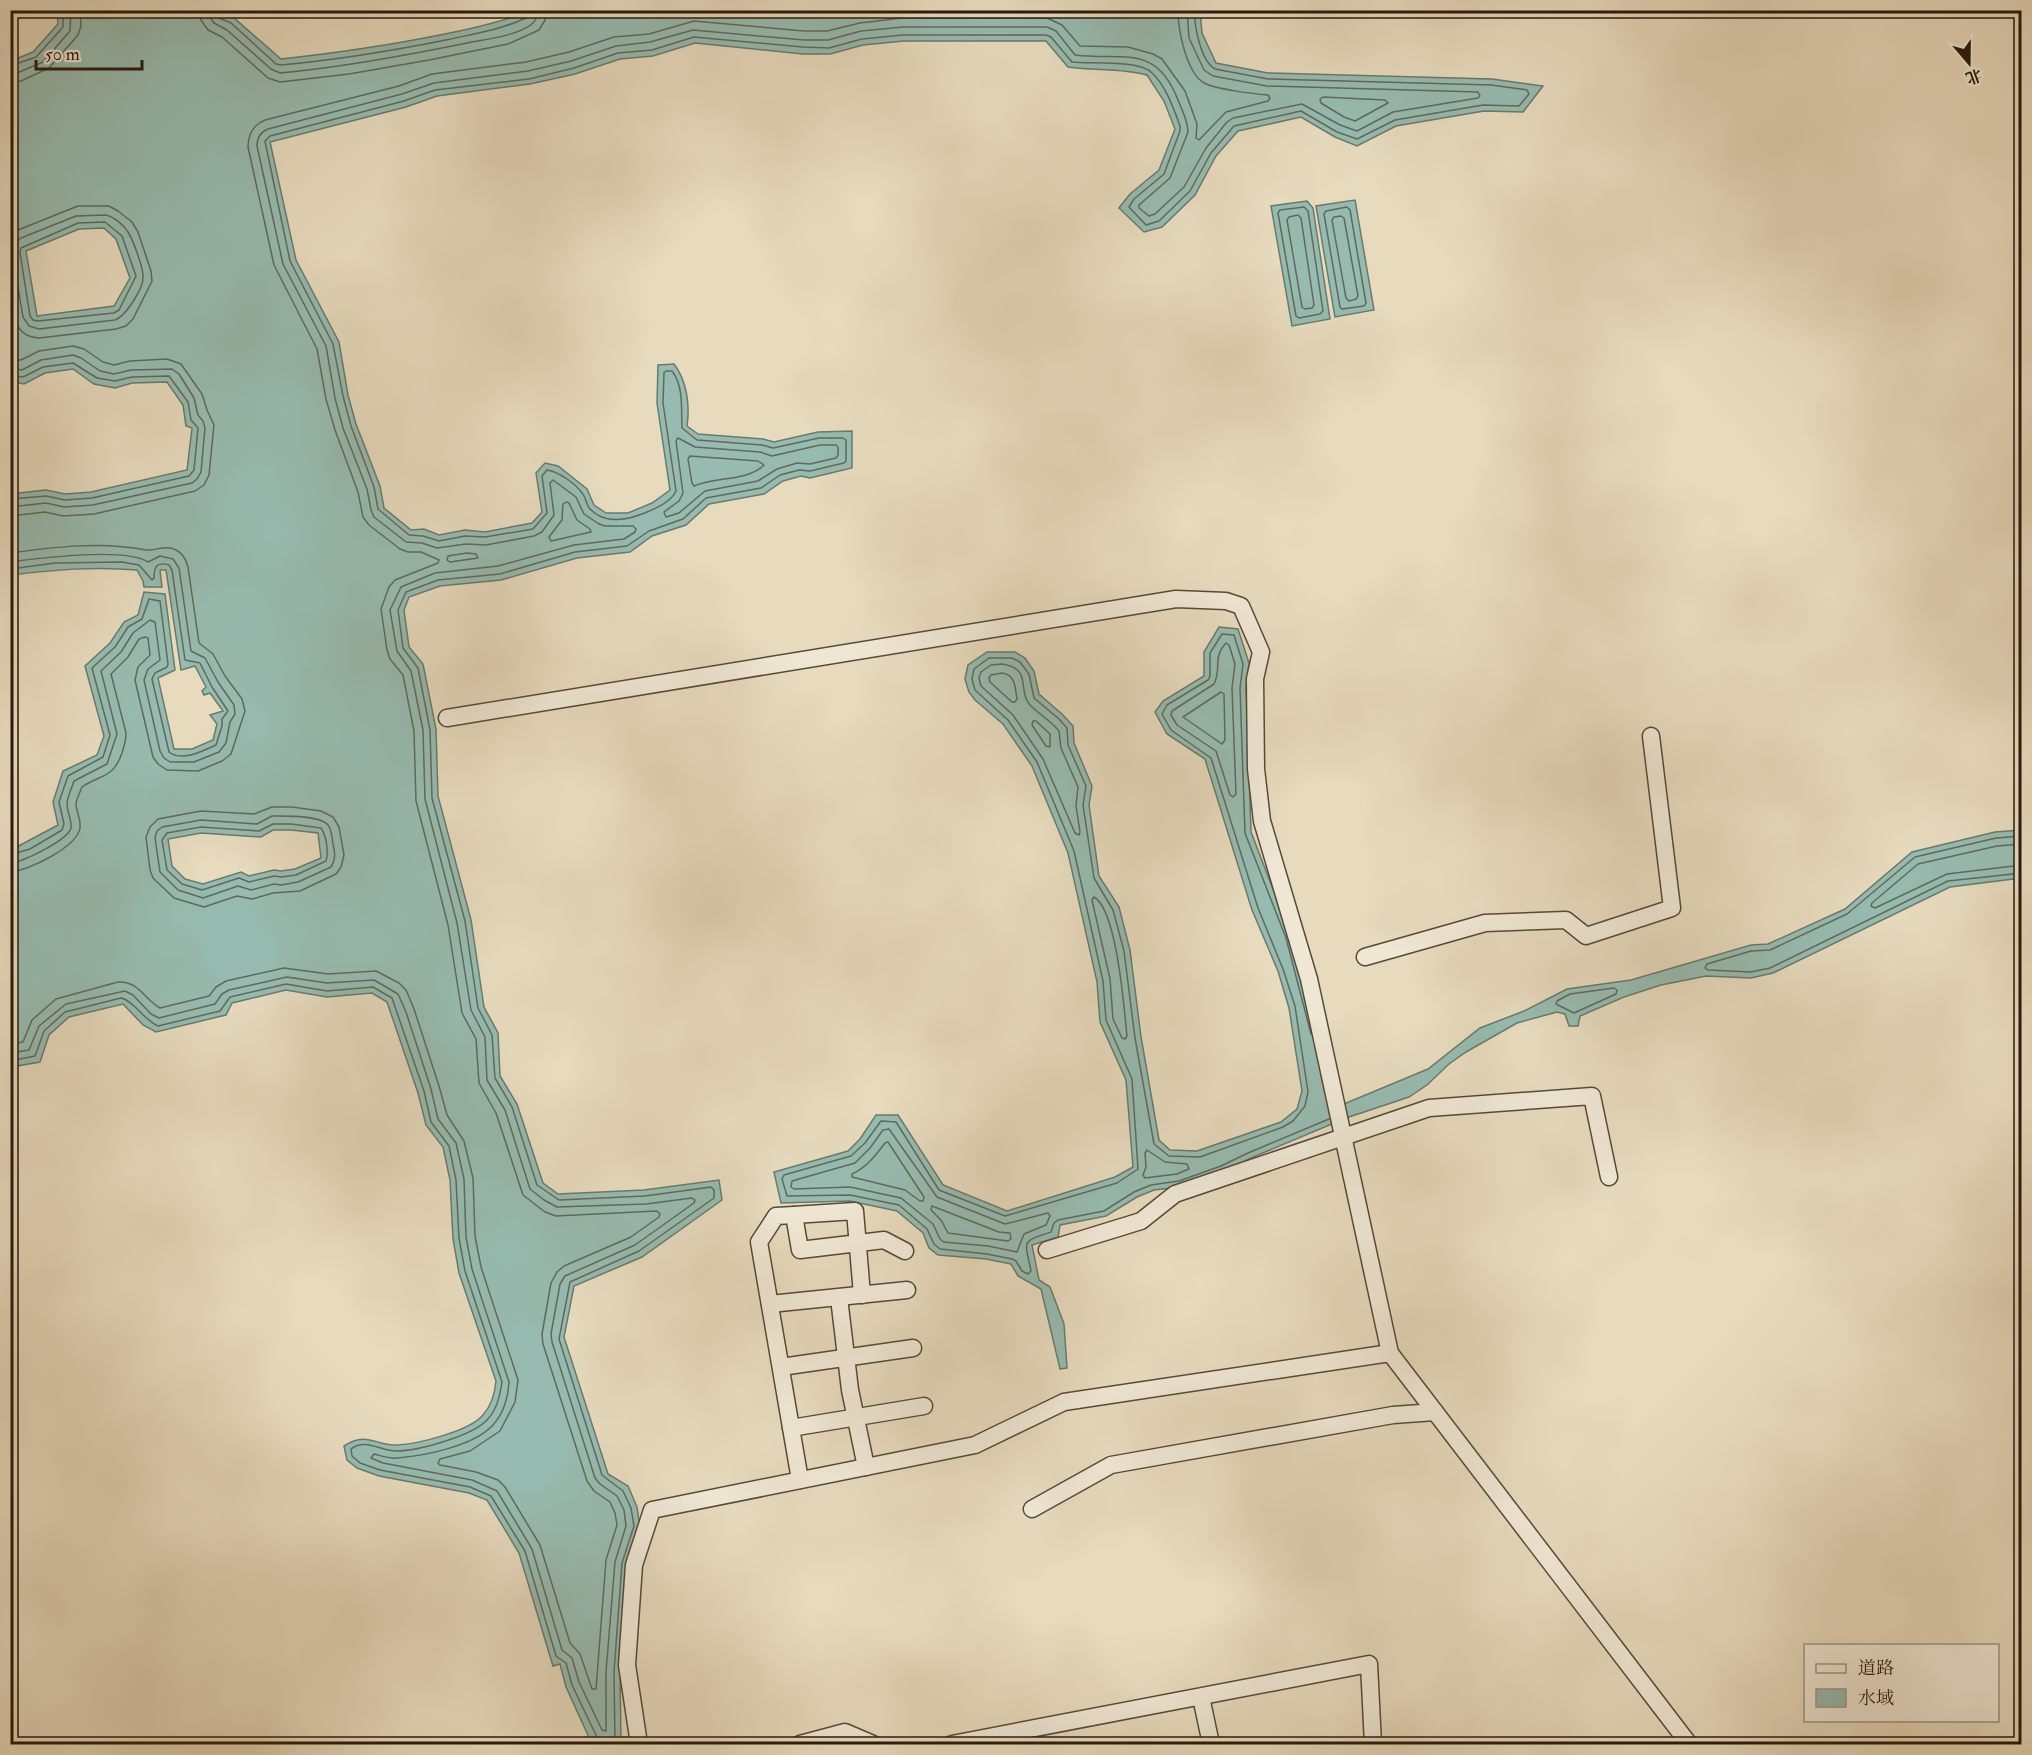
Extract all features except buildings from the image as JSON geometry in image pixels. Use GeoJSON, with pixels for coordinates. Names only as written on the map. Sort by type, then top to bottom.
{"type":"FeatureCollection","features":[{"type":"Feature","properties":{"kind":"street"},"geometry":{"type":"LineString","coordinates":[[447,718],[1176,599],[1226,601],[1240,606],[1261,652],[1255,680],[1255,703],[1256,769],[1262,821],[1309,979],[1390,1353],[1689,1744]]}},
{"type":"Feature","properties":{"kind":"street"},"geometry":{"type":"LineString","coordinates":[[1365,957],[1485,923],[1566,920],[1586,936],[1672,908],[1651,736]]}},
{"type":"Feature","properties":{"kind":"street"},"geometry":{"type":"LineString","coordinates":[[1047,1250],[1141,1221],[1175,1194],[1343,1131],[1429,1108],[1592,1096],[1609,1177]]}},
{"type":"Feature","properties":{"kind":"street"},"geometry":{"type":"LineString","coordinates":[[800,1480],[759,1242],[776,1215],[855,1211],[862,1295]]}},
{"type":"Feature","properties":{"kind":"street"},"geometry":{"type":"LineString","coordinates":[[794,1215],[800,1250],[884,1239],[905,1251]]}},
{"type":"Feature","properties":{"kind":"street"},"geometry":{"type":"LineString","coordinates":[[770,1304],[908,1290]]}},
{"type":"Feature","properties":{"kind":"street"},"geometry":{"type":"LineString","coordinates":[[839,1298],[846,1357],[866,1467]]}},
{"type":"Feature","properties":{"kind":"street"},"geometry":{"type":"LineString","coordinates":[[781,1367],[914,1348]]}},
{"type":"Feature","properties":{"kind":"street"},"geometry":{"type":"LineString","coordinates":[[639,1744],[627,1665],[634,1565],[652,1510],[975,1445],[1064,1402],[1390,1353]]}},
{"type":"Feature","properties":{"kind":"street"},"geometry":{"type":"LineString","coordinates":[[791,1428],[924,1406]]}},
{"type":"Feature","properties":{"kind":"street"},"geometry":{"type":"LineString","coordinates":[[1032,1509],[1111,1465],[1393,1415],[1435,1412]]}},
{"type":"Feature","properties":{"kind":"street"},"geometry":{"type":"LineString","coordinates":[[952,1744],[1369,1664],[1373,1744]]}},
{"type":"Feature","properties":{"kind":"street"},"geometry":{"type":"LineString","coordinates":[[1201,1697],[1211,1744]]}},
{"type":"Feature","properties":{"kind":"street"},"geometry":{"type":"LineString","coordinates":[[800,1744],[845,1732],[873,1744]]}},
{"type":"Feature","properties":{"kind":"water"},"geometry":{"type":"Polygon","coordinates":[[[57,11],[216,11],[234,18],[281,59],[425,38],[488,24],[530,11],[1200,11],[1202,33],[1216,63],[1268,73],[1492,79],[1543,86],[1523,112],[1484,111],[1396,126],[1357,146],[1335,137],[1301,117],[1238,131],[1216,156],[1195,195],[1162,227],[1144,232],[1119,208],[1130,194],[1159,170],[1175,129],[1164,101],[1147,75],[1127,71],[1068,67],[1046,41],[904,41],[863,45],[830,54],[803,54],[695,43],[653,56],[620,59],[575,74],[530,84],[437,96],[406,107],[270,142],[296,260],[339,342],[348,395],[356,424],[380,486],[384,508],[411,530],[424,529],[439,535],[465,530],[485,532],[532,523],[542,512],[536,473],[545,463],[558,466],[587,489],[594,505],[606,513],[628,513],[652,503],[670,490],[657,403],[658,365],[674,364],[682,378],[686,394],[687,426],[698,434],[763,439],[774,442],[818,432],[852,431],[852,468],[810,478],[801,476],[783,481],[764,494],[709,504],[686,525],[652,536],[630,552],[577,558],[501,580],[440,586],[409,597],[404,610],[409,647],[423,664],[436,729],[438,796],[471,920],[484,1007],[498,1033],[500,1076],[517,1104],[543,1183],[558,1194],[644,1190],[719,1180],[722,1200],[642,1257],[574,1286],[564,1337],[608,1474],[628,1486],[637,1507],[640,1527],[628,1563],[620,1672],[621,1744],[592,1744],[566,1687],[560,1664],[553,1666],[519,1553],[487,1500],[469,1493],[379,1476],[357,1468],[347,1460],[344,1446],[359,1440],[366,1439],[389,1445],[406,1444],[443,1436],[467,1426],[486,1411],[495,1390],[496,1381],[459,1273],[453,1239],[450,1180],[443,1147],[426,1125],[418,1093],[387,1002],[372,993],[327,997],[286,990],[232,1003],[226,1015],[156,1032],[143,1025],[123,1004],[69,1017],[49,1035],[40,1062],[11,1067],[11,850],[58,825],[53,802],[63,771],[97,755],[104,736],[85,666],[110,643],[124,622],[138,615],[144,592],[165,594],[175,670],[158,678],[174,749],[192,749],[213,740],[217,724],[210,715],[223,711],[210,693],[204,695],[202,691],[206,687],[195,666],[181,670],[166,570],[160,570],[162,587],[144,587],[137,570],[74,569],[11,575],[10,494],[46,490],[65,494],[91,492],[187,470],[192,428],[186,426],[183,405],[167,382],[132,383],[115,388],[94,384],[73,369],[45,373],[24,384],[11,381],[11,61],[33,52],[58,24],[57,11]],[[104,228],[79,229],[26,251],[37,316],[114,306],[130,278],[116,239],[104,228]],[[273,830],[261,837],[201,833],[168,839],[172,866],[185,879],[203,884],[241,872],[249,876],[274,870],[295,869],[321,858],[318,833],[273,830]]]}},
{"type":"Feature","properties":{"kind":"water"},"geometry":{"type":"Polygon","coordinates":[[[1355,200],[1374,310],[1335,317],[1316,206],[1355,200]]]}},
{"type":"Feature","properties":{"kind":"water"},"geometry":{"type":"Polygon","coordinates":[[[1307,201],[1313,208],[1330,319],[1292,326],[1271,206],[1307,201]]]}},
{"type":"Feature","properties":{"kind":"water"},"geometry":{"type":"Polygon","coordinates":[[[1219,627],[1238,629],[1249,663],[1246,688],[1251,832],[1291,936],[1344,1104],[1428,1069],[1480,1028],[1524,1011],[1567,989],[1631,980],[1751,945],[1768,944],[1845,909],[1912,852],[1995,832],[2021,830],[2021,878],[1950,887],[1773,973],[1751,978],[1706,976],[1661,985],[1624,997],[1580,1016],[1578,1026],[1569,1026],[1565,1014],[1557,1012],[1517,1023],[1466,1052],[1409,1097],[1346,1118],[1223,1172],[1180,1187],[1154,1190],[1137,1197],[1106,1216],[1060,1225],[1058,1237],[1032,1245],[1039,1280],[1050,1287],[1064,1324],[1067,1368],[1060,1369],[1041,1289],[1018,1276],[1011,1264],[986,1259],[938,1255],[929,1248],[923,1233],[897,1211],[850,1201],[781,1203],[774,1172],[848,1151],[860,1139],[876,1115],[898,1115],[943,1185],[1007,1211],[1115,1177],[1133,1167],[1126,1080],[1100,1022],[1097,982],[1068,853],[1032,766],[1003,724],[975,700],[969,692],[965,679],[968,665],[987,652],[1015,652],[1025,658],[1034,671],[1039,694],[1073,726],[1074,743],[1092,786],[1089,805],[1099,876],[1119,907],[1130,950],[1141,1037],[1159,1140],[1170,1150],[1197,1151],[1281,1122],[1297,1109],[1302,1091],[1289,1008],[1278,971],[1252,910],[1205,759],[1167,734],[1155,712],[1163,701],[1204,676],[1204,652],[1219,627]]]}}]}
